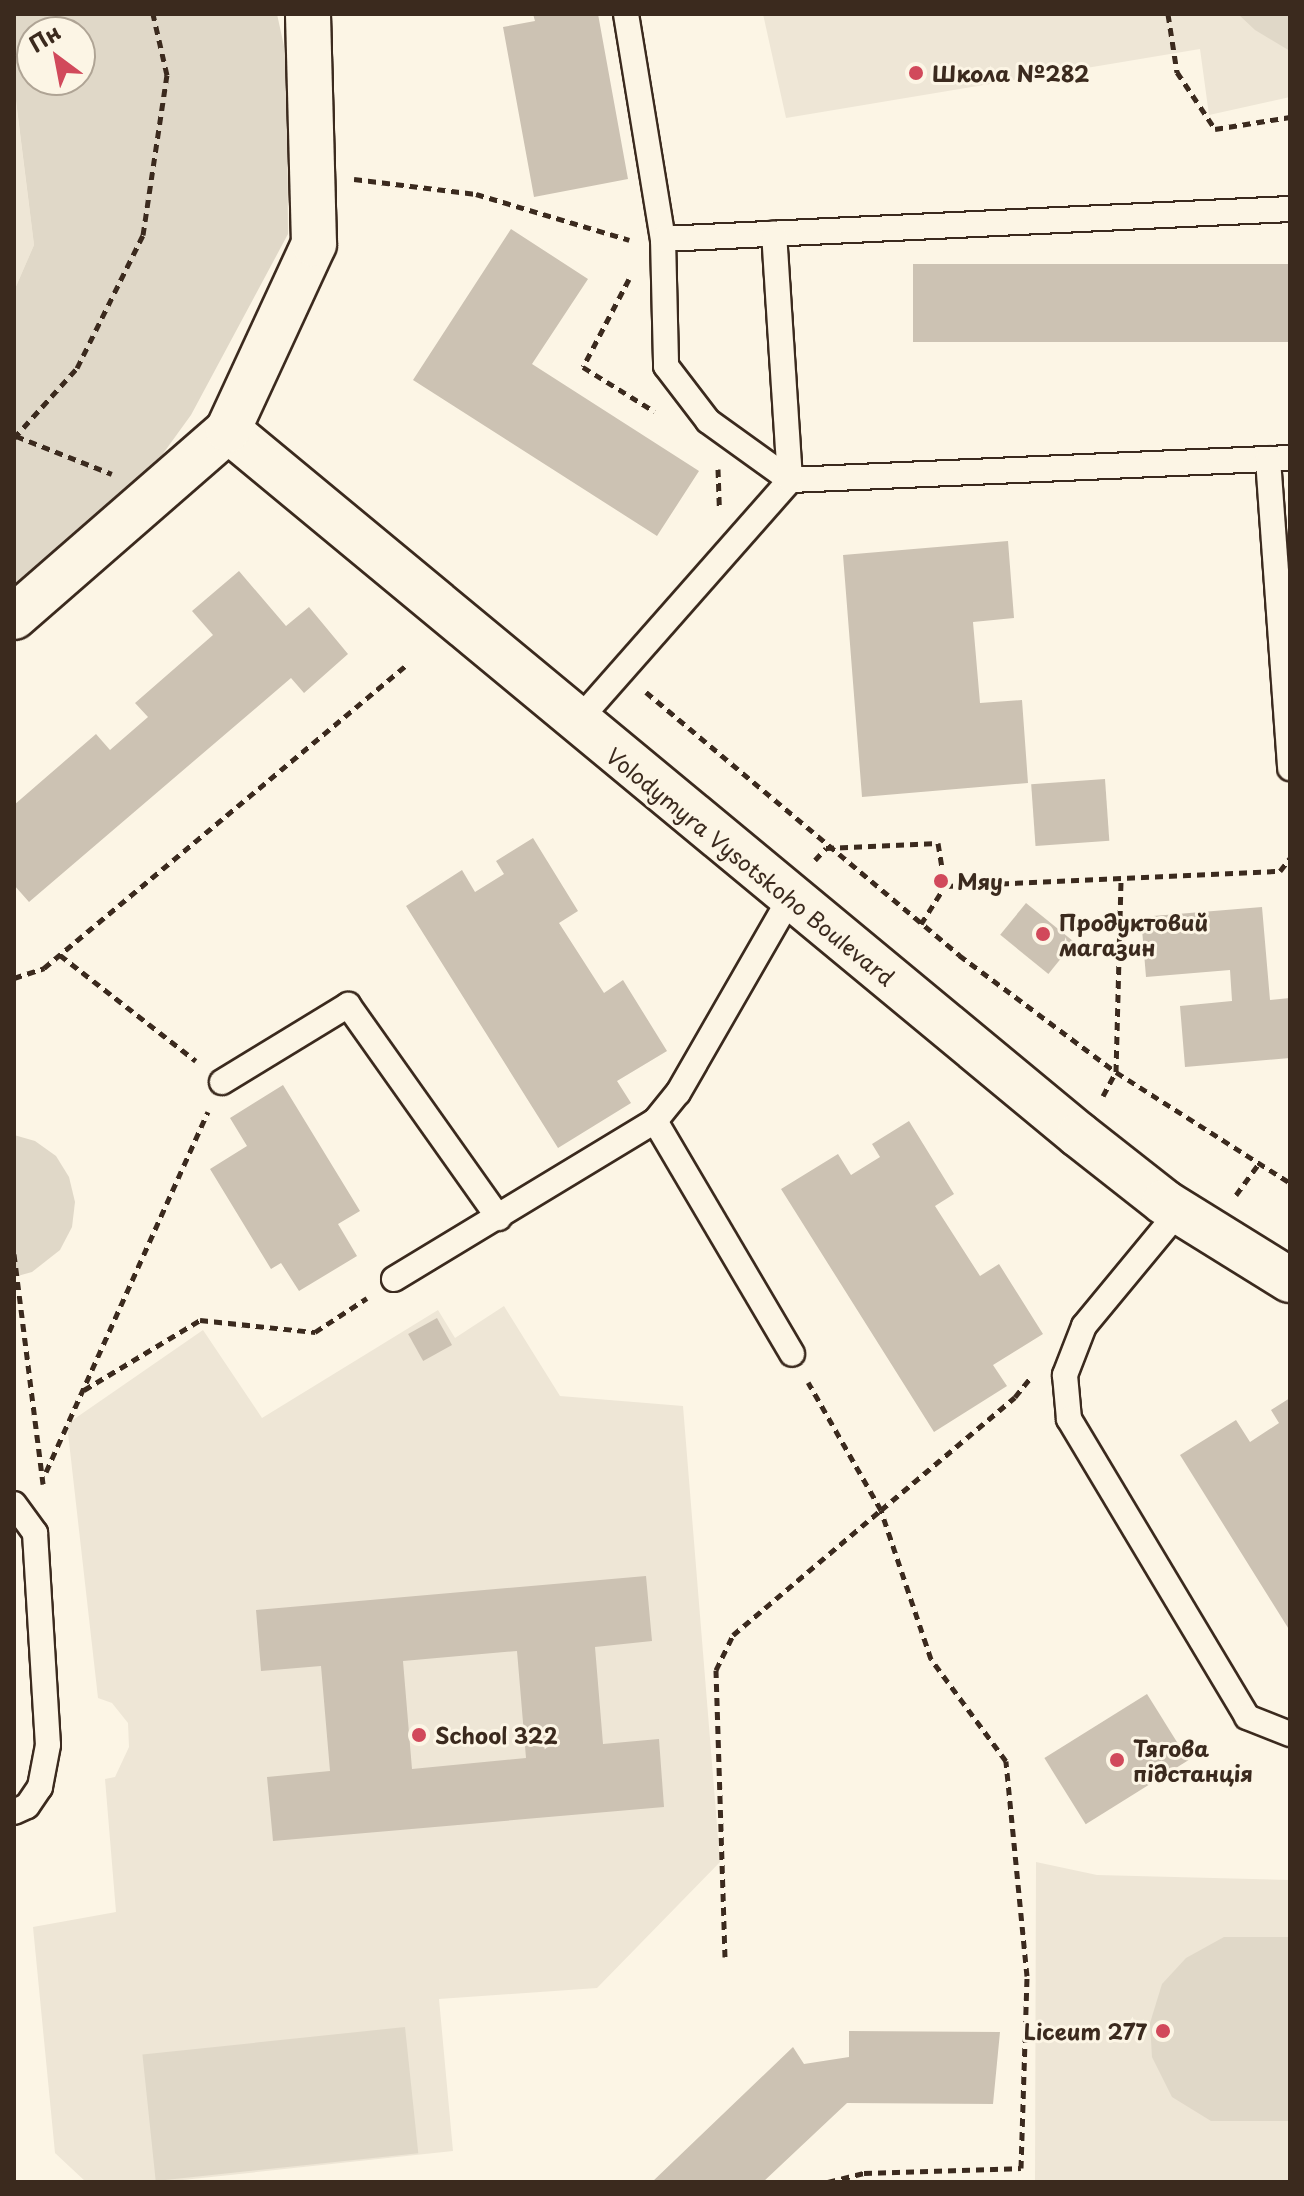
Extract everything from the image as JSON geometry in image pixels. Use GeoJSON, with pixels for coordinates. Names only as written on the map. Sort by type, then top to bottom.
{"type":"FeatureCollection","features":[{"type":"Feature","properties":{"kind":"street"},"geometry":{"type":"LineString","coordinates":[[14,617],[228,430],[314,244],[308,14]]}},
{"type":"Feature","properties":{"kind":"street","name":"Volodymyra Vysotskoho Boulevard"},"geometry":{"type":"LineString","coordinates":[[228,430],[576,723],[800,881],[1179,1211],[1290,1280]]}},
{"type":"Feature","properties":{"kind":"lane"},"geometry":{"type":"LineString","coordinates":[[626,14],[663,239],[666,366],[708,421],[790,480],[1279,458],[1290,768]]}},
{"type":"Feature","properties":{"kind":"lane"},"geometry":{"type":"LineString","coordinates":[[663,239],[1290,209]]}},
{"type":"Feature","properties":{"kind":"lane"},"geometry":{"type":"LineString","coordinates":[[576,723],[790,480],[774,234]]}},
{"type":"Feature","properties":{"kind":"lane"},"geometry":{"type":"LineString","coordinates":[[394,1279],[655,1121],[678,1093],[800,881]]}},
{"type":"Feature","properties":{"kind":"lane"},"geometry":{"type":"LineString","coordinates":[[222,1082],[348,1005],[499,1218]]}},
{"type":"Feature","properties":{"kind":"lane"},"geometry":{"type":"LineString","coordinates":[[655,1121],[792,1354]]}},
{"type":"Feature","properties":{"kind":"lane"},"geometry":{"type":"LineString","coordinates":[[1179,1211],[1084,1326],[1065,1375],[1069,1419],[1247,1717],[1290,1734]]}},
{"type":"Feature","properties":{"kind":"lane"},"geometry":{"type":"LineString","coordinates":[[14,1504],[35,1533],[48,1745],[40,1787],[27,1806],[14,1812]]}},
{"type":"Feature","properties":{"kind":"path"},"geometry":{"type":"LineString","coordinates":[[122,478],[15,437],[77,368],[143,235],[167,75],[153,14]]}},
{"type":"Feature","properties":{"kind":"path"},"geometry":{"type":"LineString","coordinates":[[1168,14],[1177,72],[1215,129],[1290,117]]}},
{"type":"Feature","properties":{"kind":"path"},"geometry":{"type":"LineString","coordinates":[[342,178],[476,194],[629,240],[632,254]]}},
{"type":"Feature","properties":{"kind":"path"},"geometry":{"type":"LineString","coordinates":[[635,268],[583,367],[664,417]]}},
{"type":"Feature","properties":{"kind":"path"},"geometry":{"type":"LineString","coordinates":[[710,519],[719,507],[718,469],[712,455]]}},
{"type":"Feature","properties":{"kind":"path"},"geometry":{"type":"LineString","coordinates":[[14,978],[44,968],[407,664]]}},
{"type":"Feature","properties":{"kind":"path"},"geometry":{"type":"LineString","coordinates":[[622,672],[826,848],[921,924],[1116,1072],[1290,1183]]}},
{"type":"Feature","properties":{"kind":"path"},"geometry":{"type":"LineString","coordinates":[[800,881],[826,848],[938,843],[945,886],[921,924]]}},
{"type":"Feature","properties":{"kind":"path"},"geometry":{"type":"LineString","coordinates":[[945,886],[1280,871],[1290,858]]}},
{"type":"Feature","properties":{"kind":"path"},"geometry":{"type":"LineString","coordinates":[[1098,1104],[1116,1072],[1121,878]]}},
{"type":"Feature","properties":{"kind":"path"},"geometry":{"type":"LineString","coordinates":[[35,1533],[46,1472],[222,1082],[60,955]]}},
{"type":"Feature","properties":{"kind":"path"},"geometry":{"type":"LineString","coordinates":[[1236,1195],[1259,1163]]}},
{"type":"Feature","properties":{"kind":"path"},"geometry":{"type":"LineString","coordinates":[[14,1254],[46,1472]]}},
{"type":"Feature","properties":{"kind":"path"},"geometry":{"type":"LineString","coordinates":[[82,1392],[200,1320],[315,1332],[394,1279]]}},
{"type":"Feature","properties":{"kind":"path"},"geometry":{"type":"LineString","coordinates":[[792,1354],[881,1510],[931,1659],[1006,1761],[1027,1976],[1021,2168],[864,2173],[828,2182]]}},
{"type":"Feature","properties":{"kind":"path"},"geometry":{"type":"LineString","coordinates":[[725,1957],[716,1670],[733,1635],[1015,1397],[1034,1373]]}},
{"type":"Feature","properties":{"kind":"shaded area"},"geometry":{"type":"Polygon","coordinates":[[[14,14],[277,14],[287,60],[288,234],[191,415],[162,455],[14,594],[14,291],[34,245],[14,85],[14,14]]]}},
{"type":"Feature","properties":{"kind":"shaded area","name":"Школа №282"},"geometry":{"type":"Polygon","coordinates":[[[763,14],[1290,14],[1290,97],[1209,115],[1200,49],[786,118],[763,14]]]}},
{"type":"Feature","properties":{"kind":"shaded area"},"geometry":{"type":"Polygon","coordinates":[[[1238,14],[1290,14],[1290,51],[1255,30],[1238,14]]]}},
{"type":"Feature","properties":{"kind":"shaded area"},"geometry":{"type":"Polygon","coordinates":[[[14,86],[34,245],[14,291],[14,86]]]}},
{"type":"Feature","properties":{"kind":"shaded area"},"geometry":{"type":"Polygon","coordinates":[[[14,1135],[35,1141],[56,1156],[69,1177],[75,1202],[72,1227],[60,1250],[32,1272],[14,1277],[14,1135]]]}},
{"type":"Feature","properties":{"kind":"shaded area","name":"School 322"},"geometry":{"type":"Polygon","coordinates":[[[504,1306],[560,1396],[683,1406],[720,1862],[597,1988],[439,1999],[453,2151],[164,2182],[86,2182],[55,2153],[33,1927],[116,1912],[105,1779],[115,1777],[129,1747],[128,1723],[112,1703],[98,1698],[67,1424],[203,1330],[262,1418],[438,1310],[455,1338],[504,1306]]]}},
{"type":"Feature","properties":{"kind":"shaded area","name":"Liceum 277"},"geometry":{"type":"Polygon","coordinates":[[[1036,1862],[1097,1875],[1290,1880],[1290,2182],[1035,2182],[1036,1862]]]}},
{"type":"Feature","properties":{"kind":"shaded area"},"geometry":{"type":"Polygon","coordinates":[[[1224,1937],[1290,1937],[1290,2121],[1211,2121],[1172,2097],[1152,2057],[1150,2023],[1162,1984],[1186,1958],[1224,1937]]]}},
{"type":"Feature","properties":{"kind":"shaded area"},"geometry":{"type":"Polygon","coordinates":[[[405,2027],[418,2153],[156,2181],[142,2055],[405,2027]]]}},
{"type":"Feature","properties":{"kind":"building"},"geometry":{"type":"Polygon","coordinates":[[[533,14],[598,14],[628,179],[534,197],[503,27],[535,21],[533,14]]]}},
{"type":"Feature","properties":{"kind":"building"},"geometry":{"type":"Polygon","coordinates":[[[511,229],[588,279],[532,364],[699,471],[657,536],[413,380],[511,229]]]}},
{"type":"Feature","properties":{"kind":"building"},"geometry":{"type":"Polygon","coordinates":[[[913,264],[1290,264],[1290,342],[913,342],[913,264]]]}},
{"type":"Feature","properties":{"kind":"building"},"geometry":{"type":"Polygon","coordinates":[[[1008,541],[1014,618],[973,622],[980,703],[1022,700],[1028,783],[862,797],[843,555],[1008,541]]]}},
{"type":"Feature","properties":{"kind":"building"},"geometry":{"type":"Polygon","coordinates":[[[239,571],[286,626],[309,607],[348,654],[304,693],[291,678],[29,902],[14,885],[14,805],[96,734],[110,750],[148,717],[135,703],[213,635],[192,611],[239,571]]]}},
{"type":"Feature","properties":{"kind":"building"},"geometry":{"type":"Polygon","coordinates":[[[1105,779],[1109,841],[1036,846],[1031,784],[1105,779]]]}},
{"type":"Feature","properties":{"kind":"building"},"geometry":{"type":"Polygon","coordinates":[[[533,838],[578,911],[559,923],[604,993],[623,980],[667,1051],[617,1081],[631,1103],[558,1148],[406,906],[462,870],[475,892],[504,874],[496,861],[533,838]]]}},
{"type":"Feature","properties":{"kind":"building"},"geometry":{"type":"Polygon","coordinates":[[[1026,903],[1074,942],[1048,974],[1000,935],[1026,903]]]}},
{"type":"Feature","properties":{"kind":"building"},"geometry":{"type":"Polygon","coordinates":[[[1262,907],[1270,1000],[1290,998],[1290,1058],[1185,1067],[1180,1006],[1232,1001],[1230,970],[1146,977],[1141,917],[1262,907]]]}},
{"type":"Feature","properties":{"kind":"building"},"geometry":{"type":"Polygon","coordinates":[[[283,1085],[360,1211],[338,1224],[357,1256],[299,1291],[281,1263],[271,1269],[210,1169],[247,1146],[230,1118],[283,1085]]]}},
{"type":"Feature","properties":{"kind":"building"},"geometry":{"type":"Polygon","coordinates":[[[909,1121],[954,1194],[935,1206],[980,1276],[999,1264],[1043,1334],[993,1365],[1007,1386],[934,1432],[781,1189],[838,1154],[851,1175],[880,1157],[872,1144],[909,1121]]]}},
{"type":"Feature","properties":{"kind":"building"},"geometry":{"type":"Polygon","coordinates":[[[437,1318],[452,1345],[423,1361],[408,1334],[437,1318]]]}},
{"type":"Feature","properties":{"kind":"building"},"geometry":{"type":"Polygon","coordinates":[[[1290,1398],[1290,1631],[1180,1455],[1236,1420],[1250,1442],[1279,1423],[1271,1410],[1290,1398]]]}},
{"type":"Feature","properties":{"kind":"building"},"geometry":{"type":"Polygon","coordinates":[[[646,1576],[652,1641],[595,1647],[603,1744],[659,1739],[664,1807],[273,1841],[267,1777],[330,1771],[321,1666],[261,1671],[256,1610],[646,1576]],[[517,1651],[403,1661],[412,1769],[526,1758],[517,1651]]]}},
{"type":"Feature","properties":{"kind":"building","name":"Тягова пiдстанцiя"},"geometry":{"type":"Polygon","coordinates":[[[1147,1694],[1188,1760],[1086,1824],[1044,1758],[1147,1694]]]}},
{"type":"Feature","properties":{"kind":"building"},"geometry":{"type":"Polygon","coordinates":[[[849,2031],[1000,2032],[993,2104],[847,2103],[763,2182],[652,2182],[793,2047],[804,2064],[849,2057],[849,2031]]]}},
{"type":"Feature","properties":{"kind":"place","name":"Школа №282"},"geometry":{"type":"Point","coordinates":[916,73]}},
{"type":"Feature","properties":{"kind":"place","name":"Мяу"},"geometry":{"type":"Point","coordinates":[941,881]}},
{"type":"Feature","properties":{"kind":"place","name":"Продуктовий магазин"},"geometry":{"type":"Point","coordinates":[1043,934]}},
{"type":"Feature","properties":{"kind":"place","name":"School 322"},"geometry":{"type":"Point","coordinates":[419,1735]}},
{"type":"Feature","properties":{"kind":"place","name":"Тягова пiдстанцiя"},"geometry":{"type":"Point","coordinates":[1117,1760]}},
{"type":"Feature","properties":{"kind":"place","name":"Liceum 277"},"geometry":{"type":"Point","coordinates":[1163,2031]}}]}
